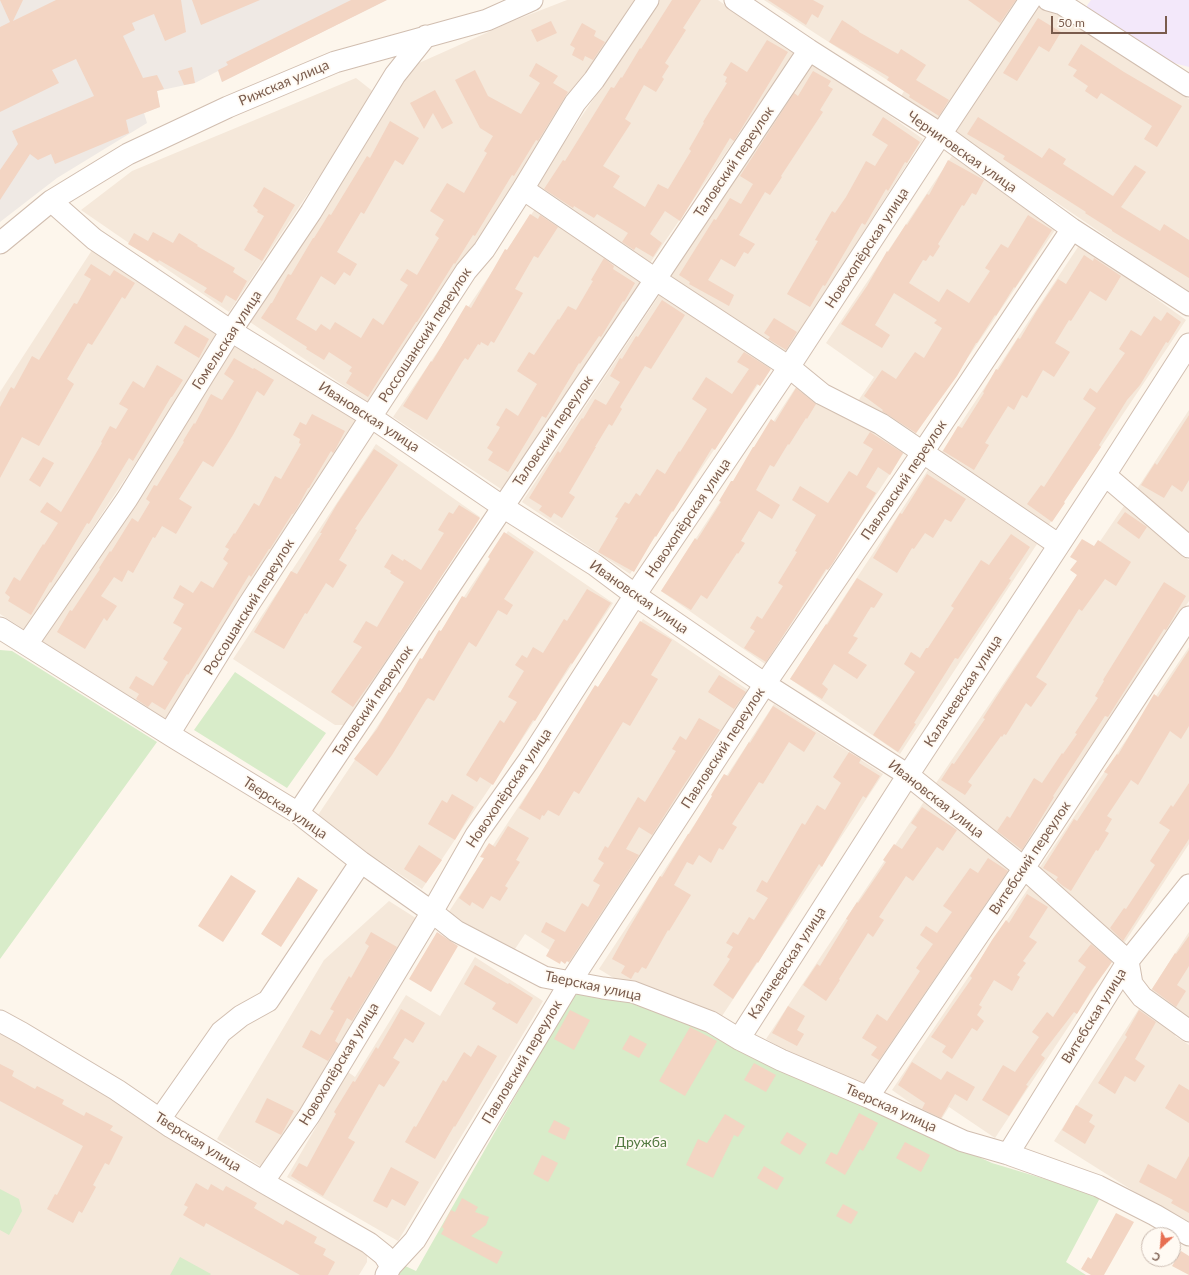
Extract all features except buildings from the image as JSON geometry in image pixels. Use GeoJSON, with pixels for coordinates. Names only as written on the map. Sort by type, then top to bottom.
{"type":"FeatureCollection","features":[{"type":"Feature","properties":{"kind":"street","name":"Рижская улица"},"geometry":{"type":"LineString","coordinates":[[0,243],[51,201],[128,154],[228,107],[335,62],[486,20],[532,0]]}},
{"type":"Feature","properties":{"kind":"street","name":"Россошанский переулок"},"geometry":{"type":"LineString","coordinates":[[169,734],[249,604],[466,271],[484,250],[575,103],[594,80],[648,0]]}},
{"type":"Feature","properties":{"kind":"street","name":"Черниговская улица"},"geometry":{"type":"LineString","coordinates":[[735,0],[809,50],[941,134],[1072,229],[1189,305]]}},
{"type":"Feature","properties":{"kind":"street","name":"Новохопёрская улица"},"geometry":{"type":"LineString","coordinates":[[263,1182],[309,1116],[432,912],[476,835],[529,760],[635,595],[789,367],[1030,0]]}},
{"type":"Feature","properties":{"kind":"street"},"geometry":{"type":"LineString","coordinates":[[1048,0],[1062,4],[1189,86]]}},
{"type":"Feature","properties":{"kind":"street","name":"Гомельская улица"},"geometry":{"type":"LineString","coordinates":[[27,644],[127,499],[231,331],[311,212],[395,76],[426,36]]}},
{"type":"Feature","properties":{"kind":"street","name":"Таловский переулок"},"geometry":{"type":"LineString","coordinates":[[298,813],[809,50]]}},
{"type":"Feature","properties":{"kind":"street"},"geometry":{"type":"LineString","coordinates":[[523,189],[655,279],[789,367],[822,394],[881,424],[1059,546]]}},
{"type":"Feature","properties":{"kind":"street","name":"Ивановская улица"},"geometry":{"type":"LineString","coordinates":[[51,201],[94,239],[231,331],[371,417],[503,507],[595,566],[765,684],[908,774],[1024,868],[1128,961]]}},
{"type":"Feature","properties":{"kind":"street","name":"Павловский переулок"},"geometry":{"type":"LineString","coordinates":[[389,1270],[415,1240],[571,981],[765,684],[923,452],[1072,229]]}},
{"type":"Feature","properties":{"kind":"street","name":"Калачеевская улица"},"geometry":{"type":"LineString","coordinates":[[739,1039],[908,774],[1059,546],[1189,344]]}},
{"type":"Feature","properties":{"kind":"street"},"geometry":{"type":"LineString","coordinates":[[1105,475],[1189,547]]}},
{"type":"Feature","properties":{"kind":"street","name":"Витебский переулок"},"geometry":{"type":"LineString","coordinates":[[868,1097],[1024,868],[1189,617]]}},
{"type":"Feature","properties":{"kind":"street","name":"Тверская улица"},"geometry":{"type":"LineString","coordinates":[[0,628],[298,813],[361,862],[432,912],[456,931],[544,977],[602,988],[633,992],[711,1022],[739,1039],[781,1060],[868,1097],[963,1141],[1008,1154],[1098,1186],[1155,1215],[1189,1235]]}},
{"type":"Feature","properties":{"kind":"street"},"geometry":{"type":"LineString","coordinates":[[160,1119],[221,1032],[241,1016],[268,1001],[361,862]]}},
{"type":"Feature","properties":{"kind":"street","name":"Витебская улица"},"geometry":{"type":"LineString","coordinates":[[1008,1154],[1128,961],[1189,885]]}},
{"type":"Feature","properties":{"kind":"street"},"geometry":{"type":"LineString","coordinates":[[1128,961],[1132,984],[1142,996],[1189,1030]]}},
{"type":"Feature","properties":{"kind":"street","name":"Тверская улица"},"geometry":{"type":"LineString","coordinates":[[0,1022],[22,1033],[117,1090],[160,1119],[263,1182],[369,1243],[384,1255],[389,1270]]}},
{"type":"Feature","properties":{"kind":"shaded area"},"geometry":{"type":"Polygon","coordinates":[[[0,0],[387,0],[222,82],[218,71],[195,83],[157,91],[160,107],[144,113],[147,123],[57,178],[0,222],[0,0]]]}},
{"type":"Feature","properties":{"kind":"shaded area"},"geometry":{"type":"Polygon","coordinates":[[[567,0],[641,0],[372,405],[247,320],[381,108],[419,63],[513,21],[567,0]]]}},
{"type":"Feature","properties":{"kind":"shaded area"},"geometry":{"type":"Polygon","coordinates":[[[658,0],[718,0],[794,53],[648,266],[533,188],[605,82],[658,0]]]}},
{"type":"Feature","properties":{"kind":"shaded area"},"geometry":{"type":"Polygon","coordinates":[[[764,0],[1017,0],[939,122],[900,98],[904,91],[764,0]]]}},
{"type":"Feature","properties":{"kind":"shaded area"},"geometry":{"type":"Polygon","coordinates":[[[1037,0],[1189,99],[1189,293],[955,133],[1037,0]]]}},
{"type":"Feature","properties":{"kind":"shaded area"},"geometry":{"type":"Polygon","coordinates":[[[1091,0],[1189,0],[1189,67],[1166,61],[1084,10],[1091,0]]]}},
{"type":"Feature","properties":{"kind":"shaded area"},"geometry":{"type":"Polygon","coordinates":[[[809,59],[923,139],[786,353],[662,277],[809,59]]]}},
{"type":"Feature","properties":{"kind":"shaded area"},"geometry":{"type":"Polygon","coordinates":[[[356,78],[375,93],[229,312],[81,210],[132,171],[356,78]]]}},
{"type":"Feature","properties":{"kind":"shaded area"},"geometry":{"type":"Polygon","coordinates":[[[952,156],[1055,230],[913,438],[858,401],[874,377],[826,343],[952,156]]]}},
{"type":"Feature","properties":{"kind":"shaded area"},"geometry":{"type":"Polygon","coordinates":[[[535,209],[646,280],[501,489],[393,417],[535,209]]]}},
{"type":"Feature","properties":{"kind":"shaded area"},"geometry":{"type":"Polygon","coordinates":[[[1080,244],[1186,320],[1046,529],[939,456],[1080,244]]]}},
{"type":"Feature","properties":{"kind":"shaded area"},"geometry":{"type":"Polygon","coordinates":[[[94,247],[223,331],[25,630],[0,614],[0,392],[94,247]]]}},
{"type":"Feature","properties":{"kind":"shaded area"},"geometry":{"type":"Polygon","coordinates":[[[660,294],[770,367],[630,574],[522,502],[660,294]]]}},
{"type":"Feature","properties":{"kind":"shaded area"},"geometry":{"type":"Polygon","coordinates":[[[235,341],[361,419],[165,723],[41,642],[235,341]]]}},
{"type":"Feature","properties":{"kind":"shaded area"},"geometry":{"type":"Polygon","coordinates":[[[796,387],[846,418],[907,448],[765,664],[661,591],[796,387]]]}},
{"type":"Feature","properties":{"kind":"shaded area"},"geometry":{"type":"Polygon","coordinates":[[[1189,410],[1189,539],[1133,495],[1189,410]]]}},
{"type":"Feature","properties":{"kind":"shaded area"},"geometry":{"type":"Polygon","coordinates":[[[376,444],[480,517],[344,725],[335,725],[233,659],[376,444]]]}},
{"type":"Feature","properties":{"kind":"shaded area"},"geometry":{"type":"Polygon","coordinates":[[[928,470],[1037,544],[900,754],[790,679],[928,470]]]}},
{"type":"Feature","properties":{"kind":"shaded area"},"geometry":{"type":"Polygon","coordinates":[[[1124,506],[1189,560],[1189,601],[1021,856],[934,786],[1124,506]]]}},
{"type":"Feature","properties":{"kind":"shaded area"},"geometry":{"type":"Polygon","coordinates":[[[508,531],[613,603],[422,889],[316,818],[508,531]]]}},
{"type":"Feature","properties":{"kind":"shaded area"},"geometry":{"type":"Polygon","coordinates":[[[643,619],[748,690],[571,964],[525,934],[509,958],[446,916],[643,619]]]}},
{"type":"Feature","properties":{"kind":"shaded area"},"geometry":{"type":"Polygon","coordinates":[[[1189,647],[1189,844],[1121,948],[1036,873],[1189,647]]]}},
{"type":"Feature","properties":{"kind":"shaded area"},"geometry":{"type":"Polygon","coordinates":[[[774,704],[883,774],[722,1016],[672,996],[620,982],[599,969],[774,704]]]}},
{"type":"Feature","properties":{"kind":"shaded area"},"geometry":{"type":"Polygon","coordinates":[[[925,800],[1012,867],[865,1091],[832,1078],[766,1039],[925,800]]]}},
{"type":"Feature","properties":{"kind":"shaded area"},"geometry":{"type":"Polygon","coordinates":[[[1032,883],[1115,956],[995,1138],[949,1107],[939,1123],[892,1090],[1032,883]]]}},
{"type":"Feature","properties":{"kind":"shaded area"},"geometry":{"type":"Polygon","coordinates":[[[389,901],[422,922],[265,1169],[217,1139],[324,960],[389,901]]]}},
{"type":"Feature","properties":{"kind":"shaded area"},"geometry":{"type":"Polygon","coordinates":[[[1189,932],[1189,1023],[1148,995],[1189,932]]]}},
{"type":"Feature","properties":{"kind":"shaded area"},"geometry":{"type":"Polygon","coordinates":[[[475,957],[543,1001],[398,1241],[287,1177],[348,1072],[355,1077],[406,995],[440,1016],[475,957]]]}},
{"type":"Feature","properties":{"kind":"shaded area"},"geometry":{"type":"Polygon","coordinates":[[[1142,1004],[1179,1029],[1175,1036],[1189,1045],[1189,1226],[1054,1141],[1142,1004]]]}},
{"type":"Feature","properties":{"kind":"shaded area"},"geometry":{"type":"Polygon","coordinates":[[[0,1031],[115,1092],[179,1144],[367,1254],[367,1262],[359,1275],[0,1275],[0,1031]]]}},
{"type":"Feature","properties":{"kind":"green space"},"geometry":{"type":"Polygon","coordinates":[[[0,650],[12,651],[157,742],[0,959],[0,650]]]}},
{"type":"Feature","properties":{"kind":"green space"},"geometry":{"type":"Polygon","coordinates":[[[235,672],[326,733],[287,788],[194,730],[235,672]]]}},
{"type":"Feature","properties":{"kind":"green space","name":"Дружба"},"geometry":{"type":"Polygon","coordinates":[[[628,989],[877,1111],[992,1163],[1101,1196],[1066,1262],[1086,1275],[395,1275],[401,1264],[416,1271],[575,991],[628,989]]]}},
{"type":"Feature","properties":{"kind":"green space"},"geometry":{"type":"Polygon","coordinates":[[[0,1189],[19,1199],[22,1211],[9,1235],[0,1230],[0,1189]]]}},
{"type":"Feature","properties":{"kind":"green space"},"geometry":{"type":"Polygon","coordinates":[[[180,1257],[211,1274],[170,1275],[180,1257]]]}}]}
